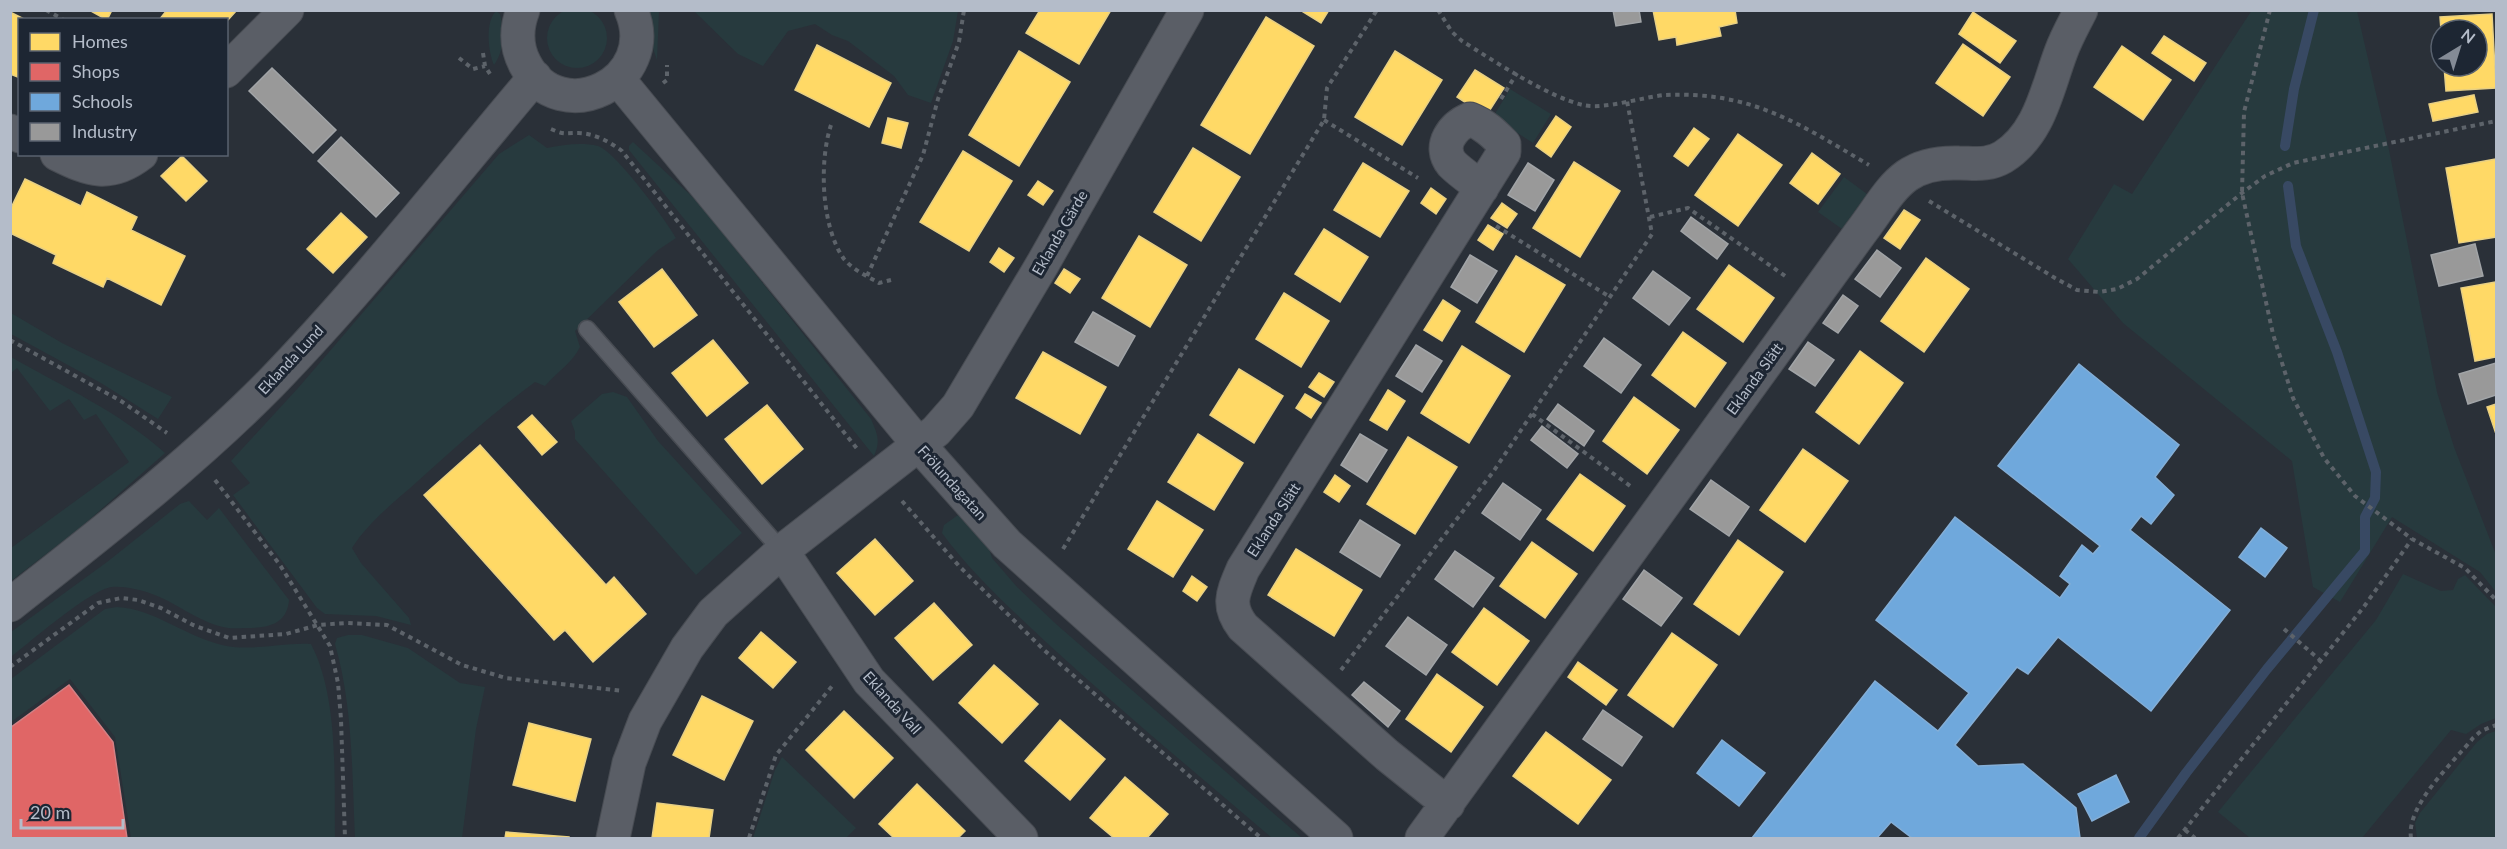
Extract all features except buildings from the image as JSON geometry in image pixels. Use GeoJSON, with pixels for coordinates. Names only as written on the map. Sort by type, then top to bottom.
{"type":"FeatureCollection","features":[{"type":"Feature","properties":{"kind":"street"},"geometry":{"type":"LineString","coordinates":[[228,69],[287,10]]}},
{"type":"Feature","properties":{"kind":"street"},"geometry":{"type":"LineString","coordinates":[[524,10],[518,27],[519,49],[528,69],[526,88],[551,89],[571,95],[601,91],[618,79],[630,64],[636,46],[636,27],[631,10]]}},
{"type":"Feature","properties":{"kind":"street","name":"Eklanda Gärde"},"geometry":{"type":"LineString","coordinates":[[919,445],[936,431],[958,406],[1042,266],[1187,10]]}},
{"type":"Feature","properties":{"kind":"street","name":"Eklanda Slätt"},"geometry":{"type":"LineString","coordinates":[[1422,838],[1874,215],[1910,172],[1929,164],[1979,165],[1994,162],[2023,139],[2032,127],[2046,99],[2061,50],[2081,10]]}},
{"type":"Feature","properties":{"kind":"street","name":"Frölundagatan"},"geometry":{"type":"LineString","coordinates":[[618,79],[919,445],[1007,544],[1336,838]]}},
{"type":"Feature","properties":{"kind":"street","name":"Eklanda Lund"},"geometry":{"type":"LineString","coordinates":[[10,605],[151,494],[204,448],[270,383],[378,266],[526,88]]}},
{"type":"Feature","properties":{"kind":"street"},"geometry":{"type":"LineString","coordinates":[[62,156],[94,170],[106,170],[121,166],[138,156]]}},
{"type":"Feature","properties":{"kind":"street","name":"Eklanda Slätt"},"geometry":{"type":"LineString","coordinates":[[1448,804],[1386,755],[1243,627],[1234,615],[1232,604],[1235,588],[1243,569],[1475,199]]}},
{"type":"Feature","properties":{"kind":"street"},"geometry":{"type":"LineString","coordinates":[[613,838],[629,763],[645,721],[687,648],[714,613],[782,551],[919,445]]}},
{"type":"Feature","properties":{"kind":"street","name":"Eklanda Vall"},"geometry":{"type":"LineString","coordinates":[[782,551],[869,681],[1021,838]]}},
{"type":"Feature","properties":{"kind":"lane"},"geometry":{"type":"LineString","coordinates":[[586,329],[782,551]]}},
{"type":"Feature","properties":{"kind":"path"},"geometry":{"type":"LineString","coordinates":[[46,10],[60,18]]}},
{"type":"Feature","properties":{"kind":"path"},"geometry":{"type":"LineString","coordinates":[[867,276],[923,155],[938,99],[959,42],[964,10]]}},
{"type":"Feature","properties":{"kind":"path"},"geometry":{"type":"LineString","coordinates":[[1058,557],[1324,120],[1328,88],[1377,10]]}},
{"type":"Feature","properties":{"kind":"path"},"geometry":{"type":"LineString","coordinates":[[2270,10],[2244,112],[2242,193],[2273,334],[2293,398],[2324,458],[2355,496],[2412,539],[2465,568],[2496,600]]}},
{"type":"Feature","properties":{"kind":"path"},"geometry":{"type":"LineString","coordinates":[[483,46],[485,66],[493,79],[526,88],[548,127],[564,135],[579,133],[592,135],[622,152],[879,475],[959,566],[1006,614],[1119,716],[1261,838]]}},
{"type":"Feature","properties":{"kind":"path"},"geometry":{"type":"LineString","coordinates":[[459,58],[473,69],[485,66]]}},
{"type":"Feature","properties":{"kind":"path"},"geometry":{"type":"LineString","coordinates":[[1504,95],[1517,74]]}},
{"type":"Feature","properties":{"kind":"path"},"geometry":{"type":"LineString","coordinates":[[1321,697],[1493,472],[1652,234],[1627,100]]}},
{"type":"Feature","properties":{"kind":"path"},"geometry":{"type":"LineString","coordinates":[[1324,120],[1421,179]]}},
{"type":"Feature","properties":{"kind":"path"},"geometry":{"type":"LineString","coordinates":[[831,124],[825,144],[826,210],[833,236],[844,258],[867,276],[879,283],[891,280]]}},
{"type":"Feature","properties":{"kind":"path"},"geometry":{"type":"LineString","coordinates":[[1475,199],[1610,297]]}},
{"type":"Feature","properties":{"kind":"path"},"geometry":{"type":"LineString","coordinates":[[1650,217],[1688,208],[1815,296]]}},
{"type":"Feature","properties":{"kind":"path"},"geometry":{"type":"LineString","coordinates":[[10,340],[121,401],[168,433]]}},
{"type":"Feature","properties":{"kind":"path"},"geometry":{"type":"LineString","coordinates":[[1532,414],[1661,508]]}},
{"type":"Feature","properties":{"kind":"path"},"geometry":{"type":"LineString","coordinates":[[211,474],[280,565],[330,646],[338,683],[345,838]]}},
{"type":"Feature","properties":{"kind":"path"},"geometry":{"type":"LineString","coordinates":[[2178,838],[2321,661],[2390,572],[2412,539]]}},
{"type":"Feature","properties":{"kind":"path"},"geometry":{"type":"LineString","coordinates":[[10,667],[75,618],[98,603],[109,599],[138,600],[229,638],[286,634],[318,625],[346,623],[387,625],[462,665],[506,678],[622,692],[627,683]]}},
{"type":"Feature","properties":{"kind":"path"},"geometry":{"type":"LineString","coordinates":[[2284,629],[2321,661]]}},
{"type":"Feature","properties":{"kind":"path"},"geometry":{"type":"LineString","coordinates":[[749,838],[776,755],[828,690],[856,661]]}},
{"type":"Feature","properties":{"kind":"path"},"geometry":{"type":"LineString","coordinates":[[2411,838],[2412,817],[2427,794],[2473,738],[2481,731],[2496,725]]}},
{"type":"Feature","properties":{"kind":"path"},"geometry":{"type":"LineString","coordinates":[[2185,830],[2195,838]]}},
{"type":"Feature","properties":{"kind":"green space"},"geometry":{"type":"Polygon","coordinates":[[[577,8],[594,13],[602,21],[607,38],[602,55],[594,63],[577,68],[560,63],[552,55],[547,38],[552,21],[560,13],[577,8]]]}},
{"type":"Feature","properties":{"kind":"green space"},"geometry":{"type":"Polygon","coordinates":[[[2252,10],[2357,11],[2389,150],[2437,392],[2454,447],[2496,555],[2496,592],[2480,572],[2392,517],[2340,602],[2313,587],[2292,461],[2123,323],[2068,259],[2114,184],[2132,194],[2252,10]]]}},
{"type":"Feature","properties":{"kind":"green space"},"geometry":{"type":"Polygon","coordinates":[[[496,11],[500,14],[503,40],[494,65],[490,53],[489,29],[496,11]]]}},
{"type":"Feature","properties":{"kind":"green space"},"geometry":{"type":"Polygon","coordinates":[[[648,11],[659,11],[657,60],[650,39],[648,11]]]}},
{"type":"Feature","properties":{"kind":"green space"},"geometry":{"type":"Polygon","coordinates":[[[694,11],[958,11],[953,41],[931,103],[908,95],[894,76],[848,41],[832,35],[815,24],[788,31],[763,66],[738,54],[694,11]]]}},
{"type":"Feature","properties":{"kind":"green space"},"geometry":{"type":"Polygon","coordinates":[[[1510,89],[1551,114],[1533,143],[1493,117],[1510,89]]]}},
{"type":"Feature","properties":{"kind":"green space"},"geometry":{"type":"Polygon","coordinates":[[[529,135],[547,148],[585,144],[598,146],[606,151],[640,187],[676,238],[658,250],[575,331],[580,347],[577,353],[545,386],[535,382],[490,417],[383,512],[352,548],[361,563],[409,618],[411,625],[376,616],[325,614],[317,608],[233,495],[250,483],[231,461],[299,387],[499,154],[529,135]]]}},
{"type":"Feature","properties":{"kind":"green space"},"geometry":{"type":"Polygon","coordinates":[[[633,142],[698,202],[871,419],[877,437],[874,456],[629,150],[633,142]]]}},
{"type":"Feature","properties":{"kind":"green space"},"geometry":{"type":"Polygon","coordinates":[[[1844,177],[1867,194],[1842,229],[1818,212],[1844,177]]]}},
{"type":"Feature","properties":{"kind":"green space"},"geometry":{"type":"Polygon","coordinates":[[[11,313],[62,343],[172,397],[158,419],[101,383],[11,334],[11,313]]]}},
{"type":"Feature","properties":{"kind":"green space"},"geometry":{"type":"Polygon","coordinates":[[[11,357],[110,412],[165,453],[80,528],[11,581],[11,548],[129,462],[96,414],[84,420],[69,399],[50,411],[17,368],[11,373],[11,357]]]}},
{"type":"Feature","properties":{"kind":"green space"},"geometry":{"type":"Polygon","coordinates":[[[613,392],[627,397],[658,441],[742,533],[696,575],[575,439],[571,421],[602,394],[613,392]]]}},
{"type":"Feature","properties":{"kind":"green space"},"geometry":{"type":"Polygon","coordinates":[[[189,501],[207,520],[219,508],[289,600],[280,620],[268,626],[226,628],[204,621],[152,594],[112,587],[102,590],[76,606],[11,657],[11,632],[107,562],[180,504],[189,501]]]}},
{"type":"Feature","properties":{"kind":"green space"},"geometry":{"type":"Polygon","coordinates":[[[958,515],[987,542],[992,558],[1017,587],[1056,624],[1302,838],[1272,838],[1047,643],[979,577],[942,533],[944,525],[958,515]]]}},
{"type":"Feature","properties":{"kind":"green space"},"geometry":{"type":"Polygon","coordinates":[[[2403,574],[2441,591],[2453,590],[2458,579],[2465,575],[2496,607],[2496,718],[2466,734],[2451,730],[2362,838],[2250,838],[2218,812],[2376,620],[2403,574]]]}},
{"type":"Feature","properties":{"kind":"green space"},"geometry":{"type":"Polygon","coordinates":[[[117,607],[144,613],[195,636],[222,645],[244,648],[311,644],[320,665],[331,714],[335,838],[131,838],[115,737],[70,679],[11,722],[11,679],[105,609],[117,607]]]}},
{"type":"Feature","properties":{"kind":"green space"},"geometry":{"type":"Polygon","coordinates":[[[362,635],[408,648],[460,683],[485,687],[476,729],[462,838],[355,838],[348,716],[335,644],[337,638],[362,635]]]}},
{"type":"Feature","properties":{"kind":"green space"},"geometry":{"type":"Polygon","coordinates":[[[2496,731],[2496,838],[2417,838],[2415,823],[2420,813],[2477,742],[2487,734],[2496,731]]]}},
{"type":"Feature","properties":{"kind":"green space"},"geometry":{"type":"Polygon","coordinates":[[[782,757],[856,828],[846,838],[753,838],[775,770],[782,757]]]}},
{"type":"Feature","properties":{"kind":"waterway"},"geometry":{"type":"LineString","coordinates":[[2285,146],[2294,89],[2314,10]]}},
{"type":"Feature","properties":{"kind":"waterway"},"geometry":{"type":"LineString","coordinates":[[2139,838],[2267,669],[2365,551],[2365,517],[2375,498],[2376,472],[2337,352],[2296,246],[2288,186]]}}]}
